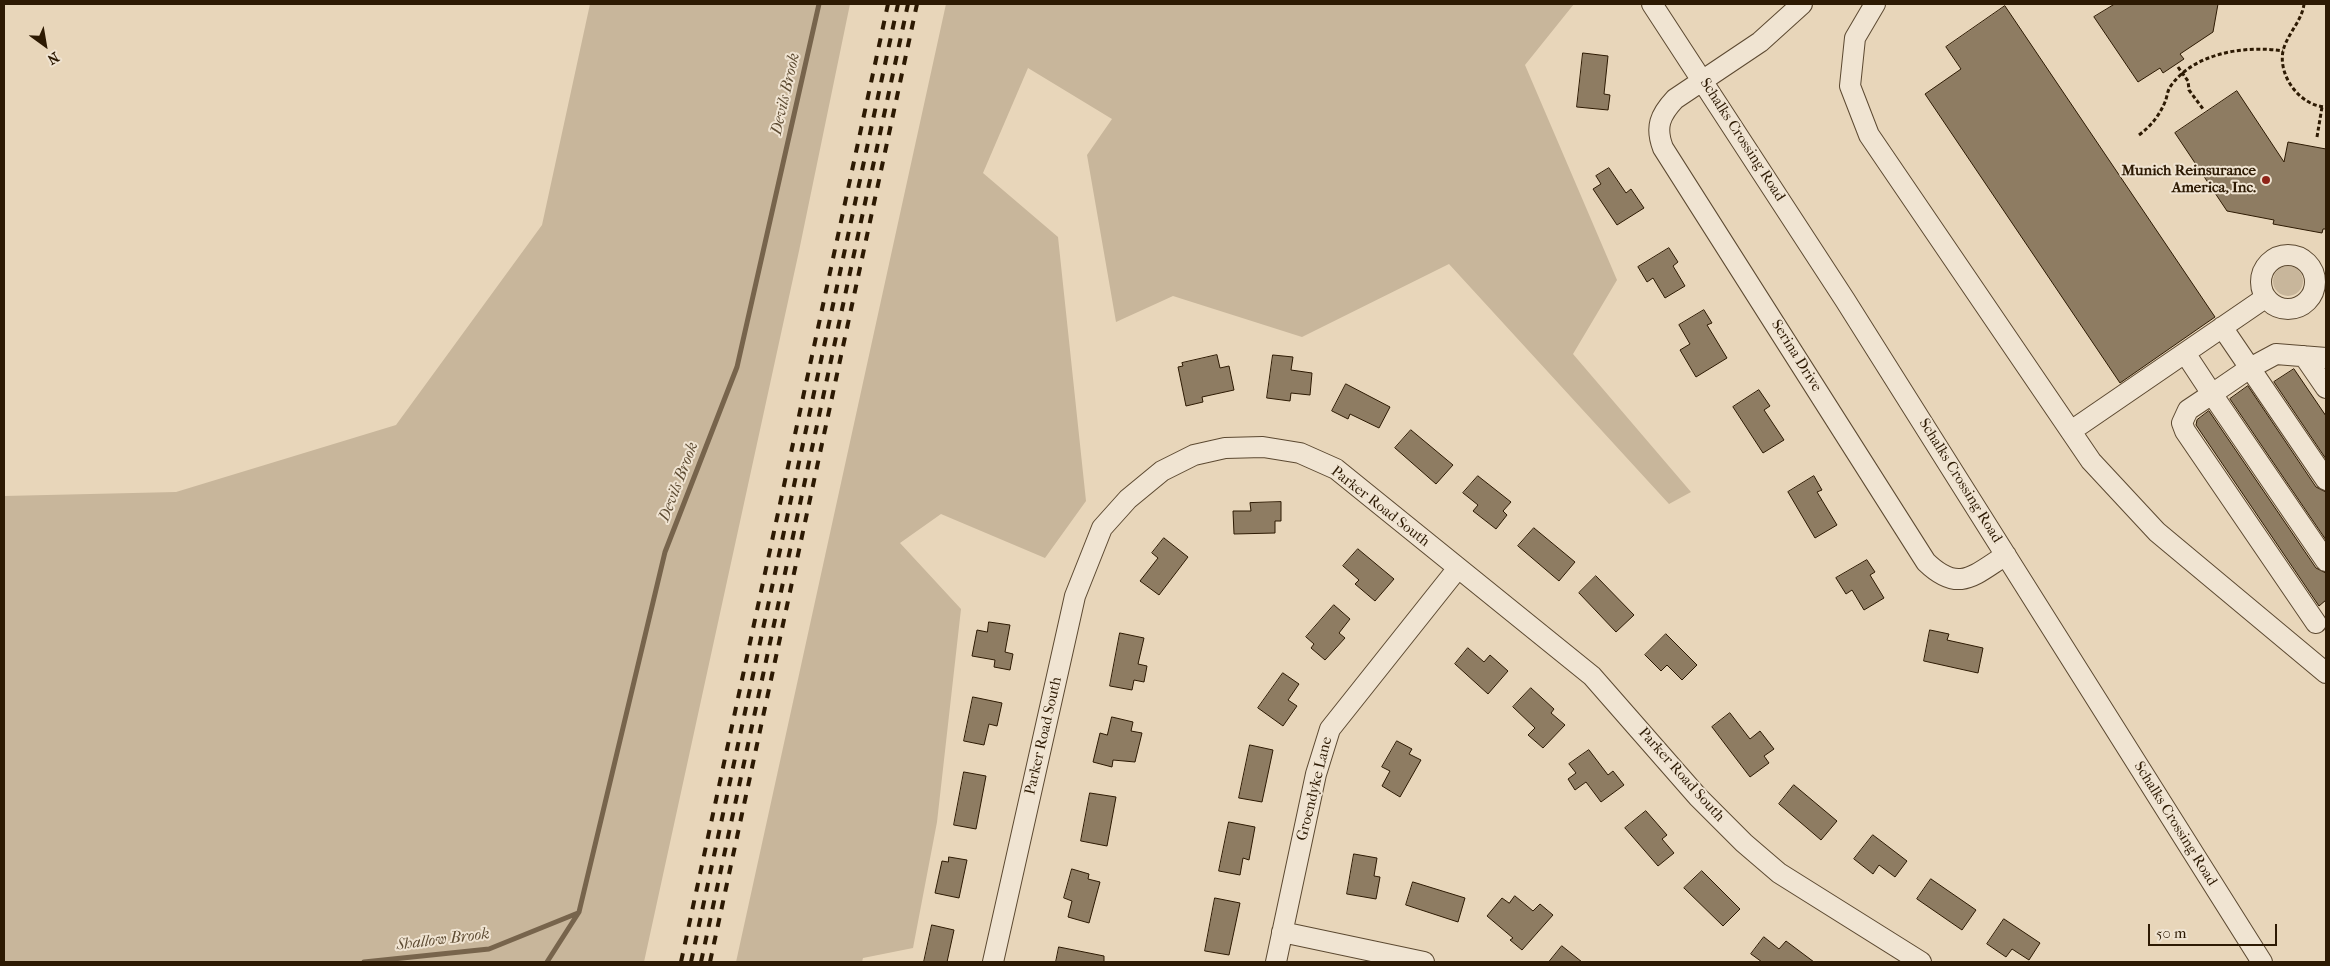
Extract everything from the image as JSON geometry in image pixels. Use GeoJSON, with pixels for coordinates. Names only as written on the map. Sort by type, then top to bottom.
{"type":"FeatureCollection","features":[{"type":"Feature","properties":{"kind":"street","name":"Schalks Crossing Road"},"geometry":{"type":"LineString","coordinates":[[1652,4],[1703,80],[2006,555],[2262,962]]}},
{"type":"Feature","properties":{"kind":"street","name":"Serina Drive"},"geometry":{"type":"LineString","coordinates":[[1802,4],[1760,42],[1675,99],[1663,111],[1658,137],[1662,148],[1926,562],[1938,573],[1951,579],[1968,579],[2006,555]]}},
{"type":"Feature","properties":{"kind":"street"},"geometry":{"type":"LineString","coordinates":[[1876,4],[1855,38],[1850,86],[1869,135],[2092,461],[2157,532],[2326,673]]}},
{"type":"Feature","properties":{"kind":"street"},"geometry":{"type":"LineString","coordinates":[[2071,431],[2265,298]]}},
{"type":"Feature","properties":{"kind":"street"},"geometry":{"type":"LineString","coordinates":[[2222,327],[2326,480]]}},
{"type":"Feature","properties":{"kind":"street"},"geometry":{"type":"LineString","coordinates":[[2185,353],[2326,561]]}},
{"type":"Feature","properties":{"kind":"street"},"geometry":{"type":"LineString","coordinates":[[2294,647],[2304,632],[2321,620],[2185,431],[2182,423],[2188,410],[2250,368],[2276,354],[2326,358]]}},
{"type":"Feature","properties":{"kind":"street"},"geometry":{"type":"LineString","coordinates":[[2304,356],[2326,388]]}},
{"type":"Feature","properties":{"kind":"street","name":"Parker Road South"},"geometry":{"type":"LineString","coordinates":[[993,962],[1075,596],[1102,528],[1128,499],[1162,471],[1194,455],[1225,448],[1264,447],[1300,453],[1336,470],[1592,676],[1698,797],[1778,873],[1921,962]]}},
{"type":"Feature","properties":{"kind":"street","name":"Groendyke Lane"},"geometry":{"type":"LineString","coordinates":[[1276,962],[1316,774],[1330,730],[1458,568]]}},
{"type":"Feature","properties":{"kind":"street"},"geometry":{"type":"LineString","coordinates":[[1282,932],[1424,962]]}},
{"type":"Feature","properties":{"kind":"path"},"geometry":{"type":"LineString","coordinates":[[2304,4],[2283,51],[2284,67],[2288,80],[2305,100],[2326,107]]}},
{"type":"Feature","properties":{"kind":"path"},"geometry":{"type":"LineString","coordinates":[[2139,135],[2152,126],[2165,102],[2169,88],[2183,74],[2206,59],[2227,51],[2269,49],[2283,51]]}},
{"type":"Feature","properties":{"kind":"path"},"geometry":{"type":"LineString","coordinates":[[2178,67],[2188,81],[2189,90],[2203,109]]}},
{"type":"Feature","properties":{"kind":"path"},"geometry":{"type":"LineString","coordinates":[[2317,137],[2322,107]]}},
{"type":"Feature","properties":{"kind":"shaded area"},"geometry":{"type":"Polygon","coordinates":[[[590,4],[850,4],[799,251],[644,962],[4,962],[4,496],[176,492],[396,425],[542,225],[590,4]]]}},
{"type":"Feature","properties":{"kind":"shaded area"},"geometry":{"type":"Polygon","coordinates":[[[946,4],[1574,4],[1525,65],[1617,280],[1573,354],[1691,492],[1669,504],[1449,264],[1302,337],[1173,296],[1116,322],[1087,155],[1112,119],[1028,68],[983,173],[1058,237],[1086,501],[1045,558],[941,514],[900,543],[961,609],[937,822],[913,948],[863,958],[862,962],[736,962],[946,4]]]}},
{"type":"Feature","properties":{"kind":"shaded area"},"geometry":{"type":"Polygon","coordinates":[[[2288,266],[2299,270],[2303,281],[2299,292],[2288,296],[2277,292],[2273,281],[2277,270],[2288,266]]]}},
{"type":"Feature","properties":{"kind":"building"},"geometry":{"type":"Polygon","coordinates":[[[2115,4],[2218,4],[2213,32],[2180,54],[2184,59],[2163,73],[2160,68],[2138,82],[2094,17],[2115,4]]]}},
{"type":"Feature","properties":{"kind":"building"},"geometry":{"type":"Polygon","coordinates":[[[2005,6],[2215,317],[2120,383],[1925,94],[1961,69],[1946,47],[2005,6]]]}},
{"type":"Feature","properties":{"kind":"building"},"geometry":{"type":"Polygon","coordinates":[[[1583,53],[1608,56],[1604,94],[1610,95],[1608,110],[1577,107],[1583,53]]]}},
{"type":"Feature","properties":{"kind":"building","name":"Munich Reinsurance America, Inc."},"geometry":{"type":"Polygon","coordinates":[[[2237,91],[2284,162],[2288,142],[2326,149],[2326,229],[2323,229],[2322,233],[2273,224],[2274,220],[2227,211],[2175,133],[2237,91]]]}},
{"type":"Feature","properties":{"kind":"building"},"geometry":{"type":"Polygon","coordinates":[[[1609,168],[1626,193],[1631,189],[1644,208],[1617,225],[1593,189],[1601,184],[1596,176],[1609,168]]]}},
{"type":"Feature","properties":{"kind":"building"},"geometry":{"type":"Polygon","coordinates":[[[1669,248],[1678,262],[1673,266],[1685,286],[1665,298],[1653,278],[1647,282],[1638,267],[1669,248]]]}},
{"type":"Feature","properties":{"kind":"building"},"geometry":{"type":"Polygon","coordinates":[[[1704,310],[1712,323],[1707,325],[1727,358],[1696,377],[1680,350],[1690,344],[1679,325],[1704,310]]]}},
{"type":"Feature","properties":{"kind":"building"},"geometry":{"type":"Polygon","coordinates":[[[1217,355],[1220,368],[1229,366],[1234,390],[1202,397],[1203,402],[1186,406],[1178,367],[1183,366],[1182,363],[1217,355]]]}},
{"type":"Feature","properties":{"kind":"building"},"geometry":{"type":"Polygon","coordinates":[[[1273,355],[1293,357],[1291,370],[1312,373],[1310,395],[1291,393],[1290,401],[1267,398],[1273,355]]]}},
{"type":"Feature","properties":{"kind":"building"},"geometry":{"type":"Polygon","coordinates":[[[2294,369],[2326,416],[2326,459],[2274,382],[2294,369]]]}},
{"type":"Feature","properties":{"kind":"building"},"geometry":{"type":"Polygon","coordinates":[[[1346,384],[1390,407],[1379,428],[1350,414],[1348,419],[1332,411],[1346,384]]]}},
{"type":"Feature","properties":{"kind":"building"},"geometry":{"type":"Polygon","coordinates":[[[2248,386],[2316,487],[2326,492],[2326,540],[2230,399],[2248,386]]]}},
{"type":"Feature","properties":{"kind":"building"},"geometry":{"type":"Polygon","coordinates":[[[1759,390],[1770,406],[1764,410],[1784,440],[1763,453],[1733,407],[1759,390]]]}},
{"type":"Feature","properties":{"kind":"building"},"geometry":{"type":"Polygon","coordinates":[[[2209,411],[2316,568],[2326,573],[2326,600],[2319,606],[2196,425],[2197,420],[2209,411]]]}},
{"type":"Feature","properties":{"kind":"building"},"geometry":{"type":"Polygon","coordinates":[[[1411,430],[1453,465],[1436,484],[1395,448],[1411,430]]]}},
{"type":"Feature","properties":{"kind":"building"},"geometry":{"type":"Polygon","coordinates":[[[1478,476],[1511,502],[1503,511],[1507,515],[1496,529],[1473,511],[1478,505],[1463,493],[1478,476]]]}},
{"type":"Feature","properties":{"kind":"building"},"geometry":{"type":"Polygon","coordinates":[[[1814,476],[1822,490],[1817,492],[1837,525],[1815,538],[1788,492],[1814,476]]]}},
{"type":"Feature","properties":{"kind":"building"},"geometry":{"type":"Polygon","coordinates":[[[1281,502],[1281,521],[1275,521],[1275,533],[1234,534],[1233,511],[1251,511],[1250,503],[1281,502]]]}},
{"type":"Feature","properties":{"kind":"building"},"geometry":{"type":"Polygon","coordinates":[[[1534,528],[1575,562],[1559,581],[1518,546],[1534,528]]]}},
{"type":"Feature","properties":{"kind":"building"},"geometry":{"type":"Polygon","coordinates":[[[1164,538],[1188,557],[1159,595],[1140,581],[1158,558],[1152,553],[1164,538]]]}},
{"type":"Feature","properties":{"kind":"building"},"geometry":{"type":"Polygon","coordinates":[[[1358,549],[1394,579],[1375,601],[1355,584],[1359,580],[1343,566],[1358,549]]]}},
{"type":"Feature","properties":{"kind":"building"},"geometry":{"type":"Polygon","coordinates":[[[1867,560],[1875,572],[1870,575],[1884,598],[1864,610],[1852,590],[1846,594],[1836,578],[1867,560]]]}},
{"type":"Feature","properties":{"kind":"building"},"geometry":{"type":"Polygon","coordinates":[[[1596,576],[1634,615],[1616,632],[1579,593],[1596,576]]]}},
{"type":"Feature","properties":{"kind":"building"},"geometry":{"type":"Polygon","coordinates":[[[1334,605],[1350,619],[1339,633],[1345,638],[1325,660],[1311,648],[1314,644],[1306,637],[1334,605]]]}},
{"type":"Feature","properties":{"kind":"building"},"geometry":{"type":"Polygon","coordinates":[[[989,622],[1010,625],[1005,652],[1013,654],[1010,670],[994,667],[995,660],[972,656],[977,630],[987,632],[989,622]]]}},
{"type":"Feature","properties":{"kind":"building"},"geometry":{"type":"Polygon","coordinates":[[[1930,630],[1949,634],[1947,640],[1983,648],[1978,673],[1924,661],[1930,630]]]}},
{"type":"Feature","properties":{"kind":"building"},"geometry":{"type":"Polygon","coordinates":[[[1120,633],[1144,638],[1138,664],[1147,666],[1144,682],[1134,680],[1132,690],[1110,686],[1120,633]]]}},
{"type":"Feature","properties":{"kind":"building"},"geometry":{"type":"Polygon","coordinates":[[[1666,634],[1697,665],[1682,680],[1667,665],[1661,671],[1645,655],[1666,634]]]}},
{"type":"Feature","properties":{"kind":"building"},"geometry":{"type":"Polygon","coordinates":[[[1468,648],[1484,662],[1490,655],[1508,671],[1488,694],[1455,664],[1468,648]]]}},
{"type":"Feature","properties":{"kind":"building"},"geometry":{"type":"Polygon","coordinates":[[[1283,673],[1299,684],[1288,700],[1297,706],[1283,726],[1258,708],[1283,673]]]}},
{"type":"Feature","properties":{"kind":"building"},"geometry":{"type":"Polygon","coordinates":[[[1531,688],[1554,709],[1551,713],[1565,725],[1543,748],[1528,735],[1535,728],[1513,707],[1531,688]]]}},
{"type":"Feature","properties":{"kind":"building"},"geometry":{"type":"Polygon","coordinates":[[[973,697],[1002,703],[997,726],[989,724],[984,745],[964,741],[973,697]]]}},
{"type":"Feature","properties":{"kind":"building"},"geometry":{"type":"Polygon","coordinates":[[[1730,713],[1750,739],[1760,731],[1774,749],[1764,756],[1769,763],[1750,777],[1712,727],[1730,713]]]}},
{"type":"Feature","properties":{"kind":"building"},"geometry":{"type":"Polygon","coordinates":[[[1112,717],[1133,722],[1131,731],[1142,733],[1135,762],[1113,760],[1112,767],[1093,762],[1100,733],[1107,735],[1112,717]]]}},
{"type":"Feature","properties":{"kind":"building"},"geometry":{"type":"Polygon","coordinates":[[[1397,741],[1412,749],[1409,754],[1421,760],[1400,797],[1382,786],[1390,771],[1382,767],[1397,741]]]}},
{"type":"Feature","properties":{"kind":"building"},"geometry":{"type":"Polygon","coordinates":[[[1250,745],[1273,750],[1262,802],[1239,798],[1250,745]]]}},
{"type":"Feature","properties":{"kind":"building"},"geometry":{"type":"Polygon","coordinates":[[[1589,750],[1608,775],[1613,771],[1624,785],[1601,802],[1586,782],[1575,790],[1568,779],[1576,773],[1569,764],[1589,750]]]}},
{"type":"Feature","properties":{"kind":"building"},"geometry":{"type":"Polygon","coordinates":[[[964,772],[986,776],[976,829],[954,825],[964,772]]]}},
{"type":"Feature","properties":{"kind":"building"},"geometry":{"type":"Polygon","coordinates":[[[1794,785],[1837,821],[1821,840],[1779,804],[1794,785]]]}},
{"type":"Feature","properties":{"kind":"building"},"geometry":{"type":"Polygon","coordinates":[[[1090,793],[1116,797],[1107,846],[1081,841],[1090,793]]]}},
{"type":"Feature","properties":{"kind":"building"},"geometry":{"type":"Polygon","coordinates":[[[1646,811],[1667,835],[1662,839],[1674,853],[1658,866],[1625,828],[1646,811]]]}},
{"type":"Feature","properties":{"kind":"building"},"geometry":{"type":"Polygon","coordinates":[[[1229,822],[1255,827],[1249,860],[1243,858],[1240,875],[1219,871],[1229,822]]]}},
{"type":"Feature","properties":{"kind":"building"},"geometry":{"type":"Polygon","coordinates":[[[1873,835],[1907,861],[1895,877],[1879,865],[1873,874],[1854,859],[1873,835]]]}},
{"type":"Feature","properties":{"kind":"building"},"geometry":{"type":"Polygon","coordinates":[[[1354,854],[1377,858],[1374,876],[1380,877],[1376,899],[1347,894],[1354,854]]]}},
{"type":"Feature","properties":{"kind":"building"},"geometry":{"type":"Polygon","coordinates":[[[949,857],[967,860],[959,898],[935,893],[942,861],[948,862],[949,857]]]}},
{"type":"Feature","properties":{"kind":"building"},"geometry":{"type":"Polygon","coordinates":[[[1072,869],[1089,874],[1088,879],[1100,882],[1089,923],[1068,917],[1072,901],[1064,898],[1072,869]]]}},
{"type":"Feature","properties":{"kind":"building"},"geometry":{"type":"Polygon","coordinates":[[[1702,871],[1740,909],[1723,926],[1684,888],[1702,871]]]}},
{"type":"Feature","properties":{"kind":"building"},"geometry":{"type":"Polygon","coordinates":[[[1931,879],[1976,910],[1962,930],[1917,899],[1931,879]]]}},
{"type":"Feature","properties":{"kind":"building"},"geometry":{"type":"Polygon","coordinates":[[[1413,882],[1465,898],[1458,922],[1406,905],[1413,882]]]}},
{"type":"Feature","properties":{"kind":"building"},"geometry":{"type":"Polygon","coordinates":[[[1515,896],[1533,911],[1540,904],[1553,915],[1522,950],[1510,940],[1513,938],[1487,916],[1502,898],[1509,903],[1515,896]]]}},
{"type":"Feature","properties":{"kind":"building"},"geometry":{"type":"Polygon","coordinates":[[[1215,898],[1240,903],[1229,955],[1205,951],[1215,898]]]}},
{"type":"Feature","properties":{"kind":"building"},"geometry":{"type":"Polygon","coordinates":[[[2004,919],[2040,943],[2029,960],[2012,949],[2006,957],[1987,944],[2004,919]]]}},
{"type":"Feature","properties":{"kind":"building"},"geometry":{"type":"Polygon","coordinates":[[[932,925],[954,930],[947,962],[924,962],[932,925]]]}},
{"type":"Feature","properties":{"kind":"building"},"geometry":{"type":"Polygon","coordinates":[[[1764,937],[1779,949],[1786,941],[1814,962],[1762,962],[1751,954],[1764,937]]]}},
{"type":"Feature","properties":{"kind":"building"},"geometry":{"type":"Polygon","coordinates":[[[1562,946],[1582,962],[1549,962],[1562,946]]]}},
{"type":"Feature","properties":{"kind":"building"},"geometry":{"type":"Polygon","coordinates":[[[1059,947],[1104,956],[1104,962],[1056,962],[1059,947]]]}},
{"type":"Feature","properties":{"kind":"waterway","name":"Devils Brook"},"geometry":{"type":"LineString","coordinates":[[547,962],[579,912],[665,552],[737,367],[819,4]]}},
{"type":"Feature","properties":{"kind":"waterway","name":"Shallow Brook"},"geometry":{"type":"LineString","coordinates":[[364,962],[489,949],[578,913]]}},
{"type":"Feature","properties":{"kind":"railway"},"geometry":{"type":"LineString","coordinates":[[681,962],[888,4]]}},
{"type":"Feature","properties":{"kind":"railway"},"geometry":{"type":"LineString","coordinates":[[691,962],[898,4]]}},
{"type":"Feature","properties":{"kind":"railway"},"geometry":{"type":"LineString","coordinates":[[701,962],[908,4]]}},
{"type":"Feature","properties":{"kind":"railway"},"geometry":{"type":"LineString","coordinates":[[710,962],[917,4]]}},
{"type":"Feature","properties":{"kind":"place","name":"Munich Reinsurance America, Inc."},"geometry":{"type":"Point","coordinates":[2266,180]}}]}
